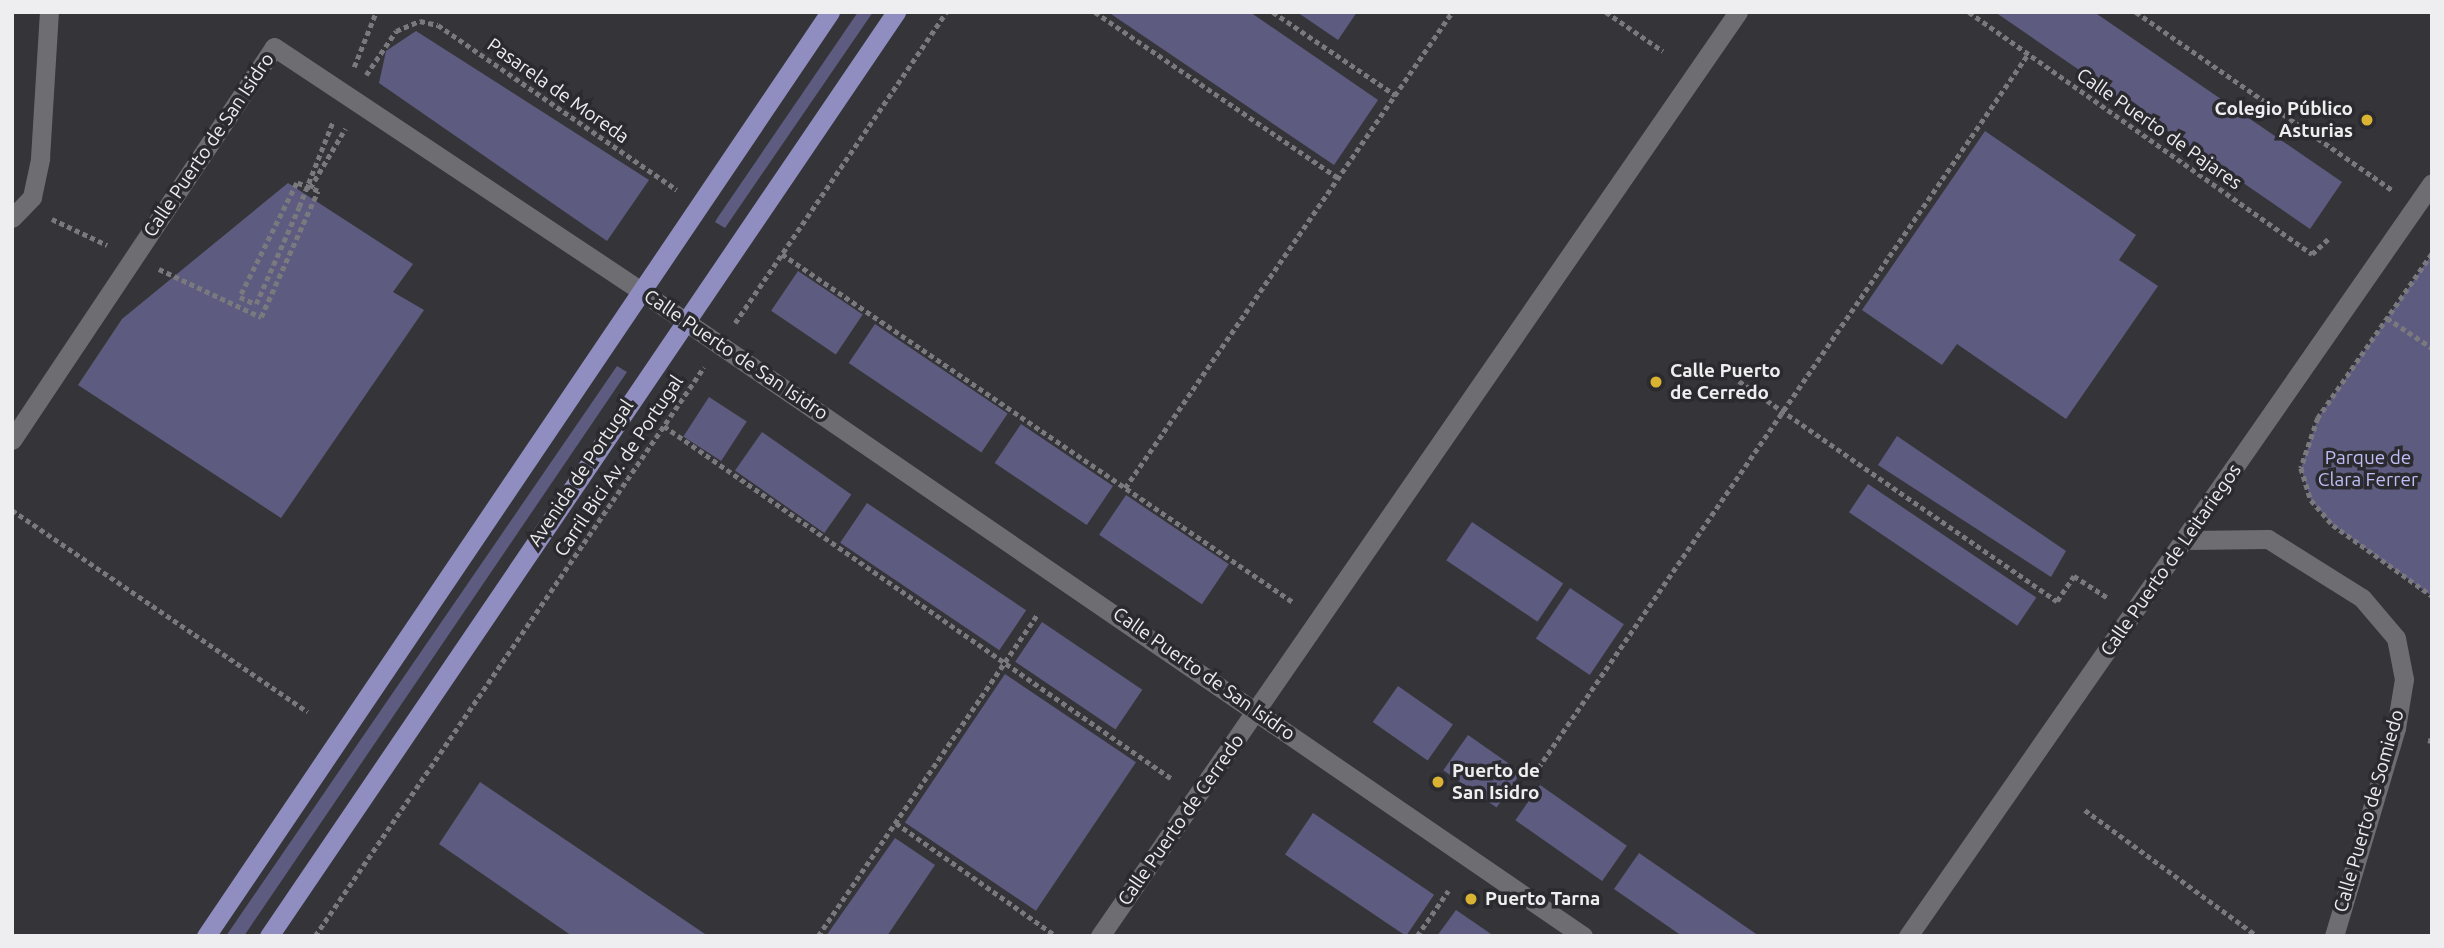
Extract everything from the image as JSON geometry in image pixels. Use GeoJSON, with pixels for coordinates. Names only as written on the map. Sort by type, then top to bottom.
{"type":"FeatureCollection","features":[{"type":"Feature","properties":{"kind":"main road"},"geometry":{"type":"LineString","coordinates":[[206,936],[830,12]]}},
{"type":"Feature","properties":{"kind":"main road","name":"Avenida de Portugal"},"geometry":{"type":"LineString","coordinates":[[269,936],[896,12]]}},
{"type":"Feature","properties":{"kind":"street"},"geometry":{"type":"LineString","coordinates":[[12,218],[32,197],[40,159],[50,12]]}},
{"type":"Feature","properties":{"kind":"street","name":"Calle Puerto de Cerredo"},"geometry":{"type":"LineString","coordinates":[[1100,936],[1738,12]]}},
{"type":"Feature","properties":{"kind":"street","name":"Calle Puerto de San Isidro"},"geometry":{"type":"LineString","coordinates":[[12,440],[274,47],[686,319],[1583,936]]}},
{"type":"Feature","properties":{"kind":"street","name":"Calle Puerto de Leitariegos"},"geometry":{"type":"LineString","coordinates":[[1908,936],[2432,183]]}},
{"type":"Feature","properties":{"kind":"street","name":"Calle Puerto de Somiedo"},"geometry":{"type":"LineString","coordinates":[[2186,540],[2268,539],[2362,598],[2396,638],[2404,679],[2396,728],[2334,936]]}},
{"type":"Feature","properties":{"kind":"path","name":"Carril Bici Av. de Portugal"},"geometry":{"type":"LineString","coordinates":[[315,936],[946,12]]}},
{"type":"Feature","properties":{"kind":"path"},"geometry":{"type":"LineString","coordinates":[[1095,12],[1338,178]]}},
{"type":"Feature","properties":{"kind":"path"},"geometry":{"type":"LineString","coordinates":[[1273,12],[1395,95]]}},
{"type":"Feature","properties":{"kind":"path"},"geometry":{"type":"LineString","coordinates":[[1125,488],[1452,12]]}},
{"type":"Feature","properties":{"kind":"path"},"geometry":{"type":"LineString","coordinates":[[1606,12],[1663,51]]}},
{"type":"Feature","properties":{"kind":"path","name":"Calle Puerto de Pajares"},"geometry":{"type":"LineString","coordinates":[[1969,12],[2312,254],[2330,237]]}},
{"type":"Feature","properties":{"kind":"path"},"geometry":{"type":"LineString","coordinates":[[2136,12],[2415,206]]}},
{"type":"Feature","properties":{"kind":"path","name":"Pasarela de Moreda"},"geometry":{"type":"LineString","coordinates":[[396,31],[420,20],[438,25],[699,205]]}},
{"type":"Feature","properties":{"kind":"path"},"geometry":{"type":"LineString","coordinates":[[1538,768],[2028,54]]}},
{"type":"Feature","properties":{"kind":"path"},"geometry":{"type":"LineString","coordinates":[[149,265],[261,317],[318,191],[297,183],[240,297],[256,304],[299,206]]}},
{"type":"Feature","properties":{"kind":"path"},"geometry":{"type":"LineString","coordinates":[[37,212],[112,247]]}},
{"type":"Feature","properties":{"kind":"path"},"geometry":{"type":"LineString","coordinates":[[782,254],[1293,602]]}},
{"type":"Feature","properties":{"kind":"path"},"geometry":{"type":"LineString","coordinates":[[2432,254],[2318,418],[2301,468],[2311,500],[2333,525],[2432,596]]}},
{"type":"Feature","properties":{"kind":"path"},"geometry":{"type":"LineString","coordinates":[[2387,318],[2432,348]]}},
{"type":"Feature","properties":{"kind":"path","name":"Calle Puerto de Leitariegos"},"geometry":{"type":"LineString","coordinates":[[1739,381],[2057,601],[2074,576],[2112,600]]}},
{"type":"Feature","properties":{"kind":"path"},"geometry":{"type":"LineString","coordinates":[[664,426],[1172,779]]}},
{"type":"Feature","properties":{"kind":"path"},"geometry":{"type":"LineString","coordinates":[[12,510],[308,712]]}},
{"type":"Feature","properties":{"kind":"path"},"geometry":{"type":"LineString","coordinates":[[818,936],[1038,614]]}},
{"type":"Feature","properties":{"kind":"path"},"geometry":{"type":"LineString","coordinates":[[2085,810],[2257,936]]}},
{"type":"Feature","properties":{"kind":"path"},"geometry":{"type":"LineString","coordinates":[[896,823],[1056,936]]}},
{"type":"Feature","properties":{"kind":"path"},"geometry":{"type":"LineString","coordinates":[[1417,936],[1448,891]]}},
{"type":"Feature","properties":{"kind":"green space"},"geometry":{"type":"Polygon","coordinates":[[[858,12],[873,12],[725,228],[715,222],[718,217],[858,12]]]}},
{"type":"Feature","properties":{"kind":"green space"},"geometry":{"type":"Polygon","coordinates":[[[1108,12],[1250,12],[1378,100],[1334,165],[1108,12]]]}},
{"type":"Feature","properties":{"kind":"green space"},"geometry":{"type":"Polygon","coordinates":[[[1297,12],[1357,12],[1338,40],[1297,12]]]}},
{"type":"Feature","properties":{"kind":"green space"},"geometry":{"type":"Polygon","coordinates":[[[1995,12],[2094,12],[2342,182],[2310,229],[1995,12]]]}},
{"type":"Feature","properties":{"kind":"green space"},"geometry":{"type":"Polygon","coordinates":[[[416,31],[649,180],[607,241],[379,83],[386,51],[416,31]]]}},
{"type":"Feature","properties":{"kind":"green space"},"geometry":{"type":"Polygon","coordinates":[[[1985,131],[2136,235],[2119,260],[2158,286],[2066,419],[1957,344],[1942,365],[1862,310],[1985,131]]]}},
{"type":"Feature","properties":{"kind":"green space"},"geometry":{"type":"Polygon","coordinates":[[[288,183],[413,264],[393,292],[424,310],[281,518],[78,385],[122,319],[288,183]]]}},
{"type":"Feature","properties":{"kind":"green space","name":"Parque de Clara Ferrer"},"geometry":{"type":"Polygon","coordinates":[[[2432,254],[2432,596],[2333,525],[2311,500],[2301,468],[2318,418],[2432,254]]]}},
{"type":"Feature","properties":{"kind":"green space"},"geometry":{"type":"Polygon","coordinates":[[[798,271],[863,315],[836,354],[771,311],[798,271]]]}},
{"type":"Feature","properties":{"kind":"green space"},"geometry":{"type":"Polygon","coordinates":[[[875,324],[1008,413],[981,452],[849,363],[875,324]]]}},
{"type":"Feature","properties":{"kind":"green space"},"geometry":{"type":"Polygon","coordinates":[[[617,366],[627,372],[244,936],[226,936],[617,366]]]}},
{"type":"Feature","properties":{"kind":"green space"},"geometry":{"type":"Polygon","coordinates":[[[709,397],[747,422],[721,461],[683,436],[709,397]]]}},
{"type":"Feature","properties":{"kind":"green space"},"geometry":{"type":"Polygon","coordinates":[[[1021,424],[1113,486],[1087,525],[995,463],[1021,424]]]}},
{"type":"Feature","properties":{"kind":"green space"},"geometry":{"type":"Polygon","coordinates":[[[762,432],[851,495],[824,533],[735,471],[762,432]]]}},
{"type":"Feature","properties":{"kind":"green space"},"geometry":{"type":"Polygon","coordinates":[[[1897,436],[2066,551],[2051,577],[1878,465],[1897,436]]]}},
{"type":"Feature","properties":{"kind":"green space"},"geometry":{"type":"Polygon","coordinates":[[[1868,484],[2036,598],[2017,626],[1849,512],[1868,484]]]}},
{"type":"Feature","properties":{"kind":"green space"},"geometry":{"type":"Polygon","coordinates":[[[1126,495],[1229,564],[1202,604],[1099,535],[1126,495]]]}},
{"type":"Feature","properties":{"kind":"green space"},"geometry":{"type":"Polygon","coordinates":[[[867,503],[1026,610],[999,650],[840,543],[867,503]]]}},
{"type":"Feature","properties":{"kind":"green space"},"geometry":{"type":"Polygon","coordinates":[[[1472,522],[1563,584],[1537,622],[1446,560],[1472,522]]]}},
{"type":"Feature","properties":{"kind":"green space"},"geometry":{"type":"Polygon","coordinates":[[[1570,588],[1624,624],[1590,675],[1536,639],[1570,588]]]}},
{"type":"Feature","properties":{"kind":"green space"},"geometry":{"type":"Polygon","coordinates":[[[1042,622],[1142,690],[1115,729],[1015,662],[1042,622]]]}},
{"type":"Feature","properties":{"kind":"green space"},"geometry":{"type":"Polygon","coordinates":[[[1005,674],[1136,762],[1036,911],[905,822],[1005,674]]]}},
{"type":"Feature","properties":{"kind":"green space"},"geometry":{"type":"Polygon","coordinates":[[[1398,686],[1453,724],[1428,760],[1373,722],[1398,686]]]}},
{"type":"Feature","properties":{"kind":"green space"},"geometry":{"type":"Polygon","coordinates":[[[1468,735],[1521,772],[1497,808],[1443,770],[1468,735]]]}},
{"type":"Feature","properties":{"kind":"green space"},"geometry":{"type":"Polygon","coordinates":[[[480,782],[708,936],[572,936],[439,844],[480,782]]]}},
{"type":"Feature","properties":{"kind":"green space"},"geometry":{"type":"Polygon","coordinates":[[[1540,785],[1627,846],[1602,881],[1515,820],[1540,785]]]}},
{"type":"Feature","properties":{"kind":"green space"},"geometry":{"type":"Polygon","coordinates":[[[1313,813],[1434,895],[1406,936],[1285,854],[1313,813]]]}},
{"type":"Feature","properties":{"kind":"green space"},"geometry":{"type":"Polygon","coordinates":[[[895,838],[935,865],[887,936],[826,936],[895,838]]]}},
{"type":"Feature","properties":{"kind":"green space"},"geometry":{"type":"Polygon","coordinates":[[[1639,853],[1759,936],[1682,936],[1614,889],[1639,853]]]}},
{"type":"Feature","properties":{"kind":"green space"},"geometry":{"type":"Polygon","coordinates":[[[1456,910],[1494,936],[1437,936],[1456,910]]]}},
{"type":"Feature","properties":{"kind":"place","name":"Colegio Público Asturias"},"geometry":{"type":"Point","coordinates":[2367,120]}},
{"type":"Feature","properties":{"kind":"place","name":"Calle Puerto de Cerredo"},"geometry":{"type":"Point","coordinates":[1656,382]}},
{"type":"Feature","properties":{"kind":"place","name":"Puerto de San Isidro"},"geometry":{"type":"Point","coordinates":[1438,782]}},
{"type":"Feature","properties":{"kind":"place","name":"Puerto Tarna"},"geometry":{"type":"Point","coordinates":[1471,899]}}]}
